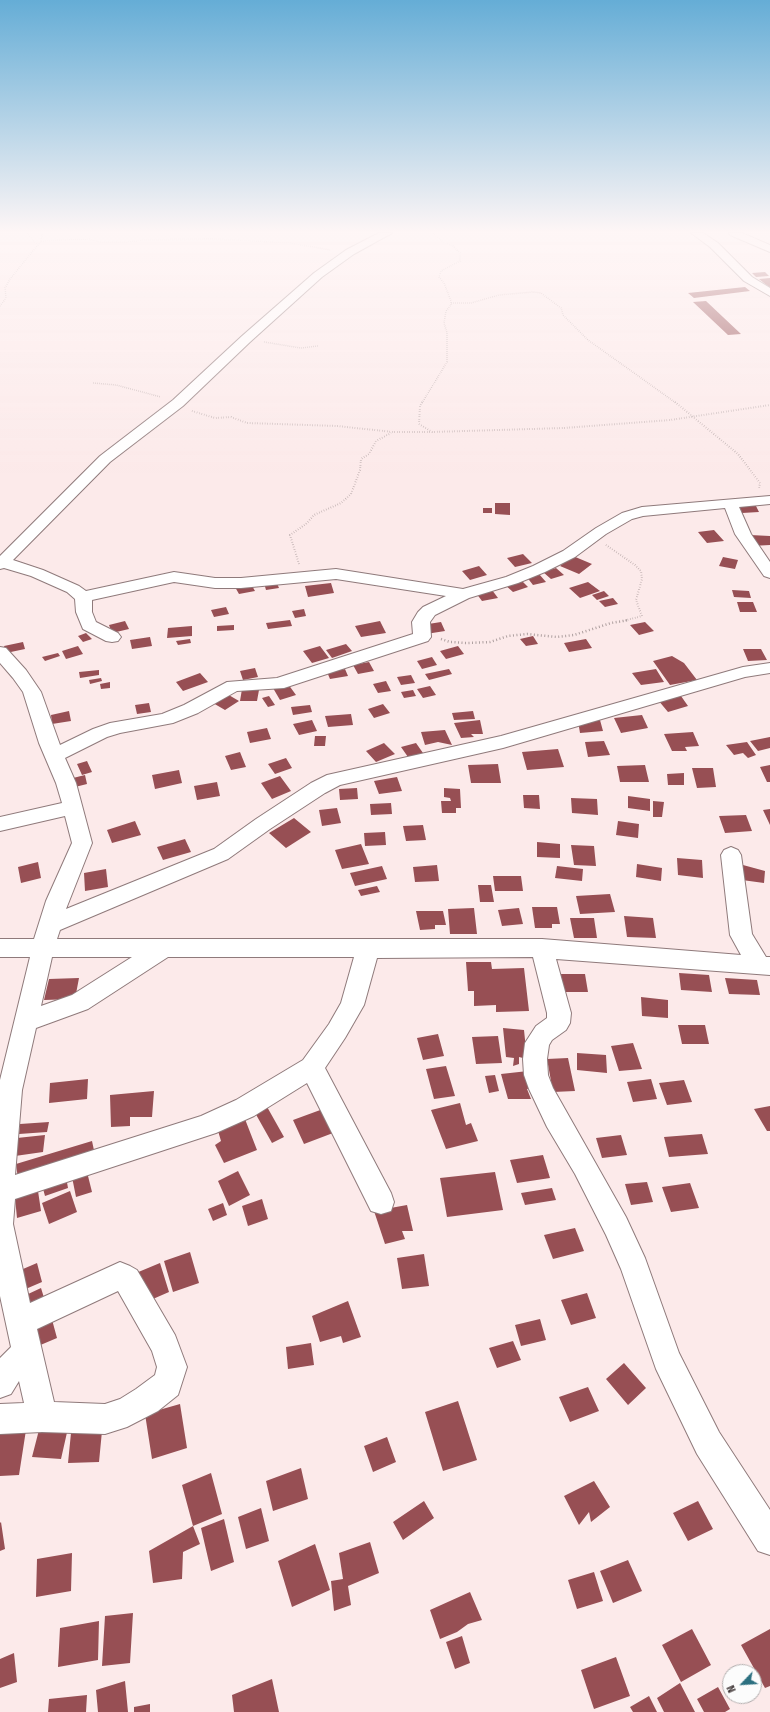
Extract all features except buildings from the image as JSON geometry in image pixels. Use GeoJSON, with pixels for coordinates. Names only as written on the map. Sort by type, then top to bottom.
{"type":"FeatureCollection","features":[{"type":"Feature","properties":{"kind":"street"},"geometry":{"type":"LineString","coordinates":[[1,563],[17,550],[105,459],[178,403],[275,313]]}},
{"type":"Feature","properties":{"kind":"street"},"geometry":{"type":"LineString","coordinates":[[54,756],[100,733],[117,727],[166,719],[191,709],[233,686],[278,684],[422,637],[421,622],[424,616],[463,594],[512,580],[539,569],[569,554],[594,536],[627,516],[642,512],[763,501]]}},
{"type":"Feature","properties":{"kind":"street"},"geometry":{"type":"LineString","coordinates":[[730,503],[743,534],[770,573]]}},
{"type":"Feature","properties":{"kind":"street"},"geometry":{"type":"LineString","coordinates":[[1,563],[54,579],[73,589],[83,598],[84,612],[89,626],[112,637]]}},
{"type":"Feature","properties":{"kind":"street"},"geometry":{"type":"LineString","coordinates":[[83,598],[174,577],[215,583],[241,583],[344,574],[363,579],[463,594]]}},
{"type":"Feature","properties":{"kind":"street"},"geometry":{"type":"LineString","coordinates":[[0,652],[16,669],[32,692],[54,756],[66,783],[82,843],[64,884],[43,948],[10,1090],[3,1160],[0,1225],[7,1254],[11,1284],[42,1417]]}},
{"type":"Feature","properties":{"kind":"street"},"geometry":{"type":"LineString","coordinates":[[51,924],[221,854],[263,824],[318,788],[334,780],[503,742],[742,672],[770,668]]}},
{"type":"Feature","properties":{"kind":"street"},"geometry":{"type":"LineString","coordinates":[[0,824],[73,807]]}},
{"type":"Feature","properties":{"kind":"street"},"geometry":{"type":"LineString","coordinates":[[731,855],[741,935],[764,965]]}},
{"type":"Feature","properties":{"kind":"street"},"geometry":{"type":"LineString","coordinates":[[0,948],[542,948],[764,965]]}},
{"type":"Feature","properties":{"kind":"street"},"geometry":{"type":"LineString","coordinates":[[542,948],[554,989],[559,1013],[558,1023],[544,1033],[537,1043],[535,1059],[536,1076],[547,1102],[584,1166],[616,1226],[635,1268],[666,1359],[708,1442],[770,1539]]}},
{"type":"Feature","properties":{"kind":"street"},"geometry":{"type":"LineString","coordinates":[[26,1022],[80,1002],[162,949]]}},
{"type":"Feature","properties":{"kind":"street"},"geometry":{"type":"LineString","coordinates":[[2,1191],[207,1125],[244,1108],[312,1067],[337,1031],[352,1005],[368,949]]}},
{"type":"Feature","properties":{"kind":"street"},"geometry":{"type":"LineString","coordinates":[[312,1067],[381,1202]]}},
{"type":"Feature","properties":{"kind":"street"},"geometry":{"type":"LineString","coordinates":[[0,1419],[42,1417],[104,1418],[127,1412],[147,1400],[167,1384],[172,1367],[165,1345],[127,1280],[120,1276],[21,1322]]}},
{"type":"Feature","properties":{"kind":"street"},"geometry":{"type":"LineString","coordinates":[[0,1384],[8,1370],[27,1352]]}},
{"type":"Feature","properties":{"kind":"path"},"geometry":{"type":"LineString","coordinates":[[432,432],[419,424],[420,406],[447,362],[447,333],[444,323],[446,313]]}},
{"type":"Feature","properties":{"kind":"path"},"geometry":{"type":"LineString","coordinates":[[562,313],[588,340],[638,374],[693,416],[738,454],[760,483],[763,501]]}},
{"type":"Feature","properties":{"kind":"path"},"geometry":{"type":"LineString","coordinates":[[246,339],[301,348],[318,346]]}},
{"type":"Feature","properties":{"kind":"path"},"geometry":{"type":"LineString","coordinates":[[94,383],[116,385],[151,394],[178,403],[182,408],[215,418],[231,417],[247,423],[337,426],[392,432],[564,428],[670,420],[770,405]]}},
{"type":"Feature","properties":{"kind":"path"},"geometry":{"type":"LineString","coordinates":[[298,578],[300,568],[290,535],[306,524],[314,515],[341,503],[351,494],[360,470],[361,460],[369,454],[376,441],[392,432]]}},
{"type":"Feature","properties":{"kind":"path"},"geometry":{"type":"LineString","coordinates":[[422,637],[467,643],[490,642],[508,636],[527,634],[557,637],[574,635],[611,623],[635,619],[642,616],[636,600],[642,579],[641,572],[635,565],[594,536]]}}]}
